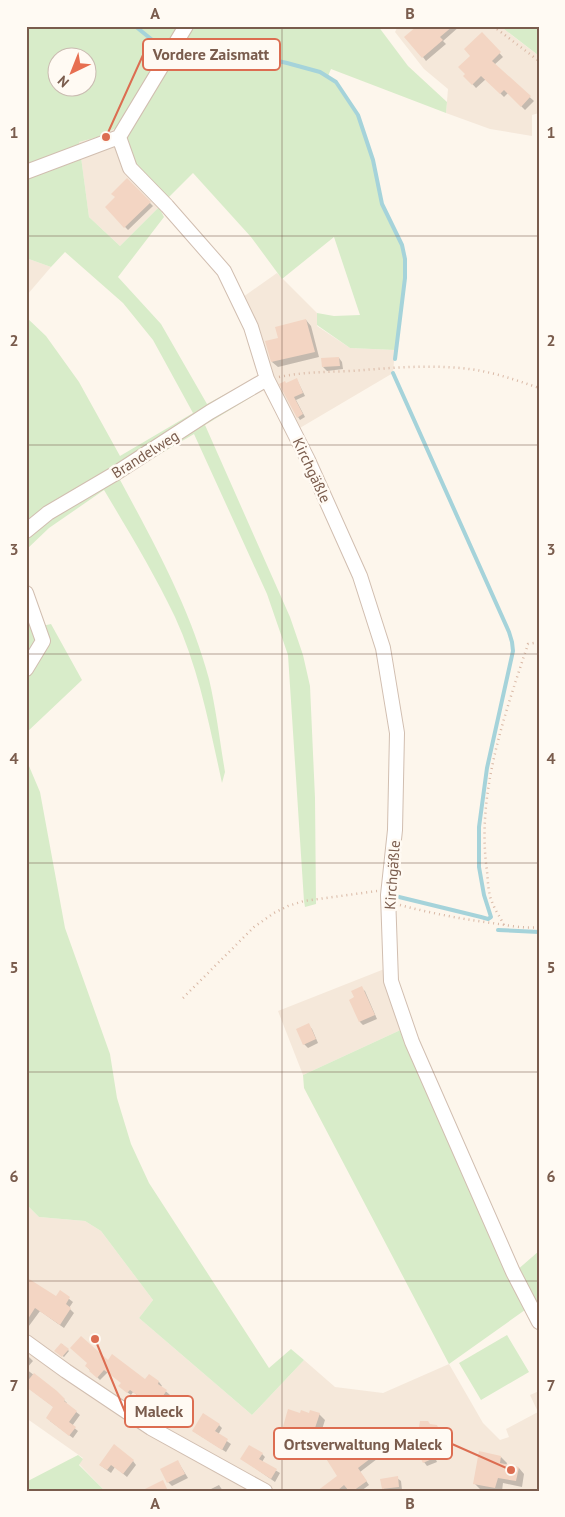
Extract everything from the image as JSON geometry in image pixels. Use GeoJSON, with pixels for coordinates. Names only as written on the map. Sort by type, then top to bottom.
{"type":"FeatureCollection","features":[{"type":"Feature","properties":{"kind":"street"},"geometry":{"type":"LineString","coordinates":[[26,172],[119,137],[186,26]]}},
{"type":"Feature","properties":{"kind":"street","name":"Kirchgäßle"},"geometry":{"type":"LineString","coordinates":[[119,137],[130,168],[167,206],[224,271],[251,327],[267,379],[308,460],[360,576],[383,648],[397,732],[395,830],[389,896],[390,981],[416,1050],[514,1272],[539,1322]]}},
{"type":"Feature","properties":{"kind":"street","name":"Brandelweg"},"geometry":{"type":"LineString","coordinates":[[26,532],[48,513],[267,379]]}},
{"type":"Feature","properties":{"kind":"street"},"geometry":{"type":"LineString","coordinates":[[26,593],[43,641],[26,669]]}},
{"type":"Feature","properties":{"kind":"street"},"geometry":{"type":"LineString","coordinates":[[26,1342],[151,1428],[265,1491]]}},
{"type":"Feature","properties":{"kind":"path"},"geometry":{"type":"LineString","coordinates":[[492,26],[539,61]]}},
{"type":"Feature","properties":{"kind":"path"},"geometry":{"type":"LineString","coordinates":[[267,379],[301,372],[419,366],[469,369],[506,376],[539,388]]}},
{"type":"Feature","properties":{"kind":"path"},"geometry":{"type":"LineString","coordinates":[[504,925],[491,900],[484,852],[485,816],[491,771],[504,718],[528,644],[539,642]]}},
{"type":"Feature","properties":{"kind":"path"},"geometry":{"type":"LineString","coordinates":[[183,998],[254,927],[274,913],[304,901],[373,891],[425,912],[504,925],[539,927]]}},
{"type":"Feature","properties":{"kind":"shaded area"},"geometry":{"type":"Polygon","coordinates":[[[398,26],[500,26],[539,56],[539,113],[532,115],[532,136],[490,129],[446,113],[448,89],[424,69],[395,32],[398,26]]]}},
{"type":"Feature","properties":{"kind":"shaded area"},"geometry":{"type":"Polygon","coordinates":[[[116,128],[167,199],[120,246],[89,217],[79,142],[98,137],[116,128]]]}},
{"type":"Feature","properties":{"kind":"shaded area"},"geometry":{"type":"Polygon","coordinates":[[[26,258],[51,267],[27,295],[26,295],[26,258]]]}},
{"type":"Feature","properties":{"kind":"shaded area"},"geometry":{"type":"Polygon","coordinates":[[[277,273],[317,313],[317,326],[350,348],[395,350],[393,373],[288,435],[263,390],[236,302],[277,273]]]}},
{"type":"Feature","properties":{"kind":"shaded area"},"geometry":{"type":"Polygon","coordinates":[[[392,966],[407,1027],[303,1075],[278,1011],[392,966]]]}},
{"type":"Feature","properties":{"kind":"shaded area"},"geometry":{"type":"Polygon","coordinates":[[[26,1204],[39,1217],[85,1221],[101,1231],[153,1300],[139,1318],[252,1415],[304,1360],[335,1387],[383,1393],[449,1364],[483,1423],[500,1440],[509,1437],[506,1429],[538,1412],[530,1395],[539,1391],[539,1491],[105,1491],[79,1464],[83,1458],[26,1418],[26,1204]]]}},
{"type":"Feature","properties":{"kind":"green space"},"geometry":{"type":"Polygon","coordinates":[[[26,26],[378,26],[408,66],[447,102],[446,113],[331,69],[328,76],[346,96],[360,122],[374,164],[382,203],[404,252],[405,282],[395,350],[350,348],[317,325],[317,313],[334,316],[360,315],[334,237],[282,279],[251,237],[193,173],[167,199],[136,164],[116,128],[98,137],[79,142],[89,217],[120,246],[159,207],[164,217],[118,277],[161,324],[207,404],[259,376],[263,390],[205,425],[290,617],[303,655],[310,686],[315,798],[316,904],[305,907],[304,901],[288,655],[267,594],[194,434],[119,478],[170,576],[201,653],[209,679],[218,726],[225,772],[222,783],[203,699],[191,657],[175,617],[159,584],[104,490],[49,528],[26,550],[26,317],[46,336],[79,382],[120,456],[193,413],[153,340],[123,303],[65,252],[51,267],[26,258],[26,26]]]}},
{"type":"Feature","properties":{"kind":"green space"},"geometry":{"type":"Polygon","coordinates":[[[500,26],[539,26],[539,56],[534,52],[500,26]]]}},
{"type":"Feature","properties":{"kind":"green space"},"geometry":{"type":"Polygon","coordinates":[[[26,585],[42,626],[51,624],[82,680],[26,733],[26,585]]]}},
{"type":"Feature","properties":{"kind":"green space"},"geometry":{"type":"Polygon","coordinates":[[[26,759],[40,792],[65,928],[110,1054],[117,1098],[131,1144],[149,1183],[269,1368],[291,1349],[304,1360],[252,1415],[139,1318],[153,1300],[101,1231],[85,1221],[39,1217],[26,1204],[26,759]]]}},
{"type":"Feature","properties":{"kind":"green space"},"geometry":{"type":"Polygon","coordinates":[[[407,1027],[516,1271],[539,1251],[539,1315],[532,1305],[449,1364],[304,1088],[303,1075],[407,1027]]]}},
{"type":"Feature","properties":{"kind":"green space"},"geometry":{"type":"Polygon","coordinates":[[[507,1335],[529,1372],[481,1400],[459,1363],[507,1335]]]}},
{"type":"Feature","properties":{"kind":"green space"},"geometry":{"type":"Polygon","coordinates":[[[78,1455],[83,1459],[79,1465],[105,1491],[26,1491],[26,1482],[78,1455]]]}},
{"type":"Feature","properties":{"kind":"building"},"geometry":{"type":"Polygon","coordinates":[[[417,26],[453,26],[440,37],[443,40],[422,58],[404,37],[417,26]]]}},
{"type":"Feature","properties":{"kind":"building"},"geometry":{"type":"Polygon","coordinates":[[[482,32],[501,52],[492,61],[531,96],[521,107],[504,90],[500,94],[481,76],[472,85],[463,76],[465,74],[458,67],[470,56],[464,49],[482,32]]]}},
{"type":"Feature","properties":{"kind":"building"},"geometry":{"type":"Polygon","coordinates":[[[127,178],[151,202],[124,228],[105,207],[115,197],[111,194],[127,178]]]}},
{"type":"Feature","properties":{"kind":"building"},"geometry":{"type":"Polygon","coordinates":[[[306,319],[315,352],[271,362],[265,341],[278,338],[275,327],[306,319]]]}},
{"type":"Feature","properties":{"kind":"building"},"geometry":{"type":"Polygon","coordinates":[[[339,357],[340,366],[322,367],[321,358],[339,357]]]}},
{"type":"Feature","properties":{"kind":"building"},"geometry":{"type":"Polygon","coordinates":[[[297,378],[303,393],[294,397],[303,414],[297,418],[279,384],[297,378]]]}},
{"type":"Feature","properties":{"kind":"building"},"geometry":{"type":"Polygon","coordinates":[[[362,986],[375,1015],[359,1022],[349,1000],[354,997],[351,991],[362,986]]]}},
{"type":"Feature","properties":{"kind":"building"},"geometry":{"type":"Polygon","coordinates":[[[309,1023],[316,1039],[303,1045],[296,1029],[309,1023]]]}},
{"type":"Feature","properties":{"kind":"building"},"geometry":{"type":"Polygon","coordinates":[[[26,1277],[56,1296],[60,1290],[70,1297],[66,1304],[71,1308],[60,1325],[35,1308],[26,1322],[26,1277]]]}},
{"type":"Feature","properties":{"kind":"building"},"geometry":{"type":"Polygon","coordinates":[[[81,1336],[108,1360],[112,1354],[145,1379],[149,1374],[159,1381],[158,1384],[167,1390],[161,1399],[176,1410],[170,1419],[130,1390],[127,1393],[118,1386],[121,1383],[104,1370],[97,1378],[89,1371],[85,1366],[87,1363],[70,1348],[81,1336]]]}},
{"type":"Feature","properties":{"kind":"building"},"geometry":{"type":"Polygon","coordinates":[[[61,1343],[69,1349],[62,1357],[54,1351],[61,1343]]]}},
{"type":"Feature","properties":{"kind":"building"},"geometry":{"type":"Polygon","coordinates":[[[34,1373],[57,1391],[65,1399],[64,1401],[77,1411],[69,1422],[76,1427],[69,1436],[46,1418],[53,1407],[26,1387],[26,1383],[34,1373]]]}},
{"type":"Feature","properties":{"kind":"building"},"geometry":{"type":"Polygon","coordinates":[[[288,1409],[300,1413],[301,1410],[309,1413],[310,1410],[320,1413],[308,1446],[280,1437],[288,1409]]]}},
{"type":"Feature","properties":{"kind":"building"},"geometry":{"type":"Polygon","coordinates":[[[203,1413],[220,1424],[215,1431],[228,1439],[222,1450],[192,1431],[203,1413]]]}},
{"type":"Feature","properties":{"kind":"building"},"geometry":{"type":"Polygon","coordinates":[[[420,1421],[428,1421],[430,1424],[437,1425],[444,1441],[431,1450],[434,1458],[423,1463],[417,1451],[422,1448],[413,1430],[419,1427],[420,1421]]]}},
{"type":"Feature","properties":{"kind":"building"},"geometry":{"type":"Polygon","coordinates":[[[361,1437],[375,1455],[358,1468],[367,1481],[353,1491],[349,1491],[344,1485],[337,1491],[317,1491],[337,1476],[325,1457],[340,1446],[342,1448],[350,1446],[361,1437]]]}},
{"type":"Feature","properties":{"kind":"building"},"geometry":{"type":"Polygon","coordinates":[[[114,1444],[134,1460],[123,1474],[111,1465],[107,1470],[99,1465],[114,1444]]]}},
{"type":"Feature","properties":{"kind":"building"},"geometry":{"type":"Polygon","coordinates":[[[249,1445],[263,1453],[259,1459],[277,1469],[271,1479],[240,1459],[249,1445]]]}},
{"type":"Feature","properties":{"kind":"building"},"geometry":{"type":"Polygon","coordinates":[[[479,1451],[501,1456],[500,1463],[519,1467],[516,1481],[498,1478],[495,1488],[473,1484],[479,1451]]]}},
{"type":"Feature","properties":{"kind":"building"},"geometry":{"type":"Polygon","coordinates":[[[178,1460],[185,1474],[167,1483],[160,1469],[178,1460]]]}},
{"type":"Feature","properties":{"kind":"building"},"geometry":{"type":"Polygon","coordinates":[[[398,1476],[399,1487],[382,1489],[380,1479],[398,1476]]]}},
{"type":"Feature","properties":{"kind":"building"},"geometry":{"type":"Polygon","coordinates":[[[163,1480],[168,1491],[141,1491],[163,1480]]]}},
{"type":"Feature","properties":{"kind":"waterway"},"geometry":{"type":"LineString","coordinates":[[135,26],[156,43]]}},
{"type":"Feature","properties":{"kind":"waterway"},"geometry":{"type":"LineString","coordinates":[[174,59],[238,54],[255,56],[320,72],[336,82],[358,115],[373,160],[382,204],[402,245],[405,259],[405,278],[395,359]]}},
{"type":"Feature","properties":{"kind":"waterway"},"geometry":{"type":"LineString","coordinates":[[393,373],[509,632],[513,651],[487,768],[479,827],[479,867],[484,895],[491,917],[488,919],[395,896]]}},
{"type":"Feature","properties":{"kind":"waterway"},"geometry":{"type":"LineString","coordinates":[[498,930],[539,932]]}},
{"type":"Feature","properties":{"kind":"place","name":"Vordere Zaismatt"},"geometry":{"type":"Point","coordinates":[106,137]}},
{"type":"Feature","properties":{"kind":"place","name":"Maleck"},"geometry":{"type":"Point","coordinates":[95,1339]}},
{"type":"Feature","properties":{"kind":"place","name":"Ortsverwaltung Maleck"},"geometry":{"type":"Point","coordinates":[511,1470]}}]}
